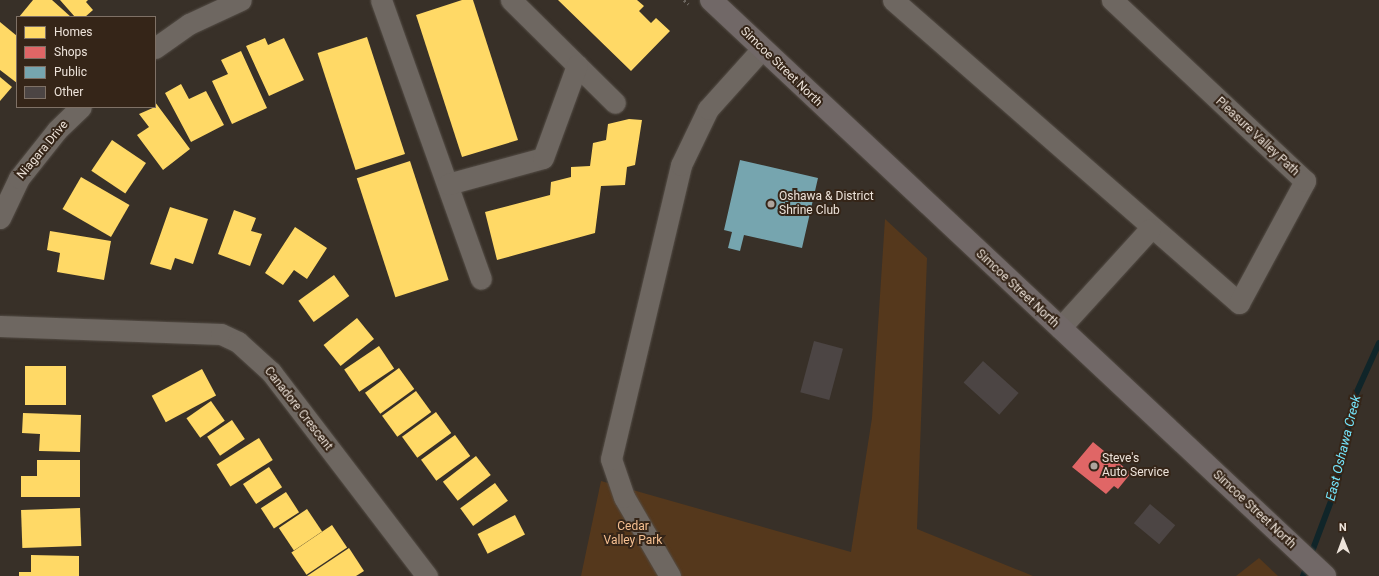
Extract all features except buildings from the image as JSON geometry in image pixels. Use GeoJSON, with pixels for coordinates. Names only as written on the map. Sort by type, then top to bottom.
{"type":"FeatureCollection","features":[{"type":"Feature","properties":{"kind":"main road","name":"Simcoe Street North"},"geometry":{"type":"LineString","coordinates":[[711,0],[761,50],[1325,576]]}},
{"type":"Feature","properties":{"kind":"street"},"geometry":{"type":"LineString","coordinates":[[156,47],[189,24],[241,0]]}},
{"type":"Feature","properties":{"kind":"street"},"geometry":{"type":"LineString","coordinates":[[381,0],[481,279]]}},
{"type":"Feature","properties":{"kind":"street"},"geometry":{"type":"LineString","coordinates":[[511,0],[615,103]]}},
{"type":"Feature","properties":{"kind":"street","name":"Pleasure Valley Path"},"geometry":{"type":"LineString","coordinates":[[893,0],[1150,229],[1239,303],[1305,182],[1112,0]]}},
{"type":"Feature","properties":{"kind":"street"},"geometry":{"type":"LineString","coordinates":[[670,576],[624,497],[611,460],[681,165],[708,109],[761,50]]}},
{"type":"Feature","properties":{"kind":"street"},"geometry":{"type":"LineString","coordinates":[[448,184],[543,158],[577,65]]}},
{"type":"Feature","properties":{"kind":"street","name":"Niagara Drive"},"geometry":{"type":"LineString","coordinates":[[0,218],[19,178],[57,130],[80,108]]}},
{"type":"Feature","properties":{"kind":"street"},"geometry":{"type":"LineString","coordinates":[[1060,328],[1150,229]]}},
{"type":"Feature","properties":{"kind":"street","name":"Canadore Crescent"},"geometry":{"type":"LineString","coordinates":[[0,326],[221,334],[238,342],[271,372],[427,576]]}},
{"type":"Feature","properties":{"kind":"green space","name":"Cedar Valley Park"},"geometry":{"type":"Polygon","coordinates":[[[885,219],[927,258],[917,529],[1033,576],[581,576],[601,481],[851,552],[872,418],[885,219]]]}},
{"type":"Feature","properties":{"kind":"green space"},"geometry":{"type":"Polygon","coordinates":[[[1259,558],[1278,576],[1236,576],[1259,558]]]}},
{"type":"Feature","properties":{"kind":"waterway","name":"East Oshawa Creek"},"geometry":{"type":"LineString","coordinates":[[1310,557],[1336,488],[1355,396],[1379,343]]}},
{"type":"Feature","properties":{"kind":"waterway","name":"East Oshawa Creek"},"geometry":{"type":"LineString","coordinates":[[1303,576],[1307,566]]}},
{"type":"Feature","properties":{"kind":"place","name":"Oshawa & District Shrine Club"},"geometry":{"type":"Point","coordinates":[771,204]}},
{"type":"Feature","properties":{"kind":"place","name":"Steve's Auto Service"},"geometry":{"type":"Point","coordinates":[1094,466]}}]}
